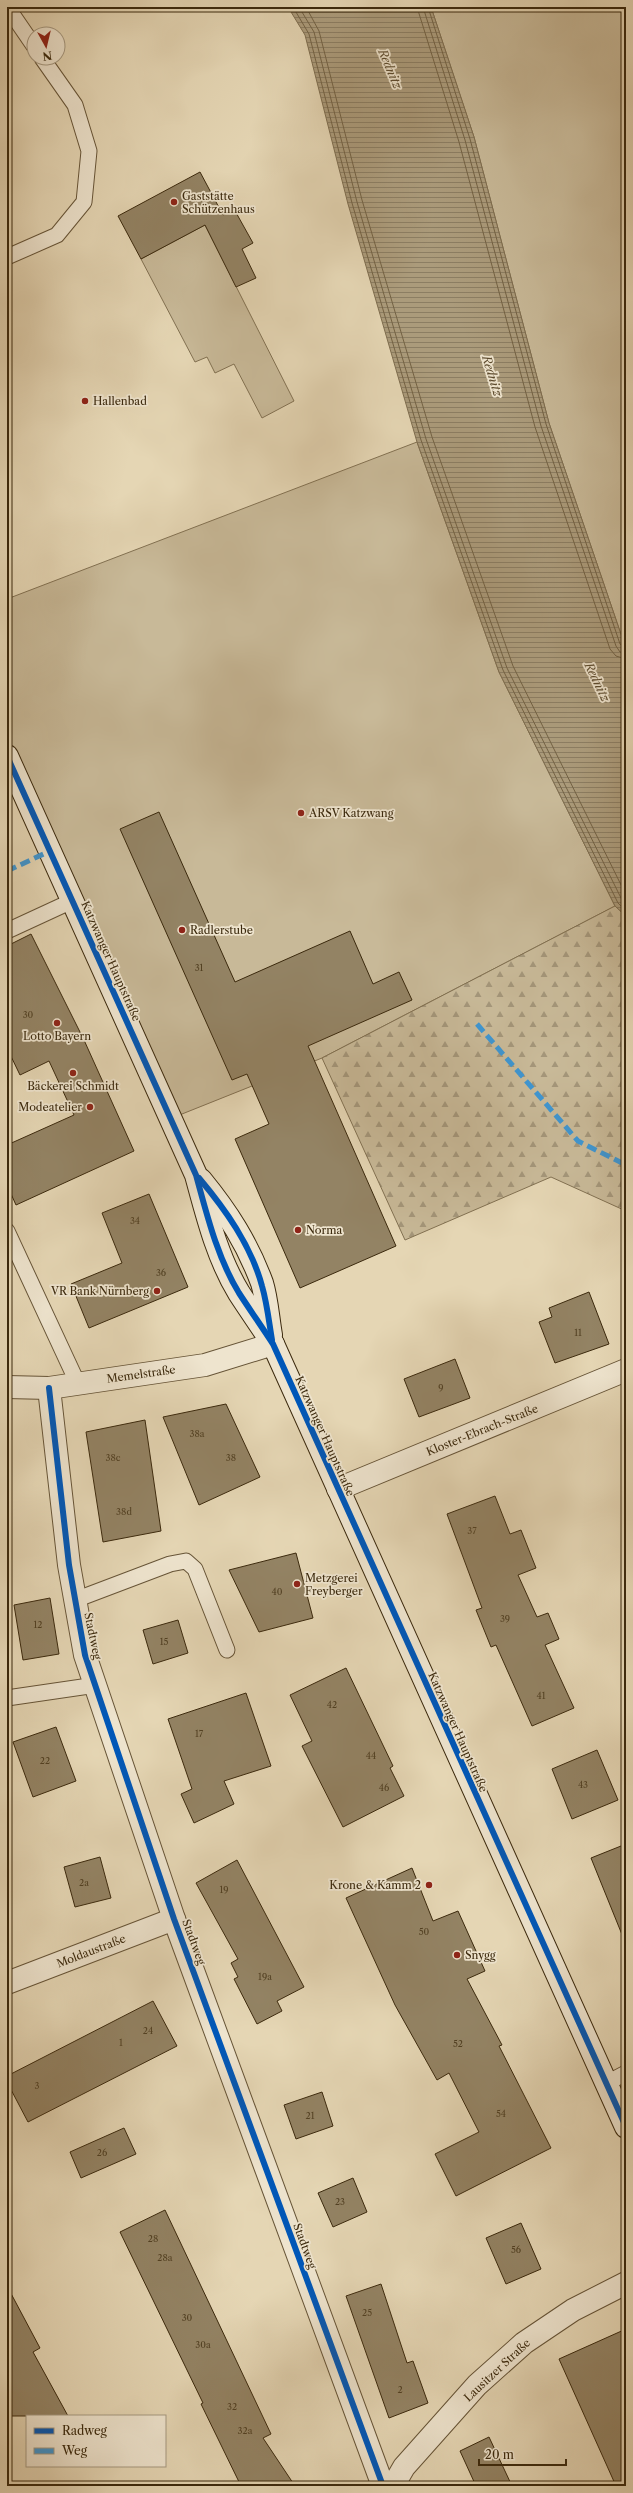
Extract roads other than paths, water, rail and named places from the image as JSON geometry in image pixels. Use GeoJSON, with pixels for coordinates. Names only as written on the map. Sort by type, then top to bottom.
{"type":"FeatureCollection","features":[{"type":"Feature","properties":{"kind":"street","name":"Katzwanger Hauptstraße"},"geometry":{"type":"LineString","coordinates":[[7,756],[196,1175],[228,1214],[249,1253],[262,1285],[273,1344],[626,2127]]}},
{"type":"Feature","properties":{"kind":"street","name":"Memelstraße"},"geometry":{"type":"LineString","coordinates":[[7,1387],[49,1388],[205,1365],[273,1344]]}},
{"type":"Feature","properties":{"kind":"street","name":"Kloster-Ebrach-Straße"},"geometry":{"type":"LineString","coordinates":[[338,1489],[626,1370]]}},
{"type":"Feature","properties":{"kind":"street","name":"Stadtweg"},"geometry":{"type":"LineString","coordinates":[[49,1388],[69,1565],[85,1654],[174,1919],[383,2486]]}},
{"type":"Feature","properties":{"kind":"street","name":"Moldaustraße"},"geometry":{"type":"LineString","coordinates":[[7,1983],[174,1919]]}},
{"type":"Feature","properties":{"kind":"street","name":"Lausitzer Straße"},"geometry":{"type":"LineString","coordinates":[[393,2486],[404,2467],[477,2385],[524,2343],[573,2310],[626,2283]]}},
{"type":"Feature","properties":{"kind":"lane"},"geometry":{"type":"LineString","coordinates":[[10,11],[26,34]]}},
{"type":"Feature","properties":{"kind":"lane"},"geometry":{"type":"LineString","coordinates":[[7,257],[56,235],[84,202],[89,151],[76,105],[48,66]]}},
{"type":"Feature","properties":{"kind":"lane"},"geometry":{"type":"LineString","coordinates":[[7,931],[72,901]]}},
{"type":"Feature","properties":{"kind":"lane"},"geometry":{"type":"LineString","coordinates":[[7,1231],[78,1384]]}},
{"type":"Feature","properties":{"kind":"lane"},"geometry":{"type":"LineString","coordinates":[[75,1600],[170,1564],[186,1561],[196,1569],[227,1650]]}},
{"type":"Feature","properties":{"kind":"lane"},"geometry":{"type":"LineString","coordinates":[[7,1698],[96,1685]]}},
{"type":"Feature","properties":{"kind":"lane"},"geometry":{"type":"LineString","coordinates":[[607,2083],[626,2073]]}},
{"type":"Feature","properties":{"kind":"water","name":"Rednitz"},"geometry":{"type":"Polygon","coordinates":[[[288,7],[431,7],[474,137],[549,423],[626,649],[626,916],[615,906],[499,672],[417,442],[348,204],[305,35],[288,7]]]}},
{"type":"Feature","properties":{"kind":"place","name":"Gaststätte Schützenhaus"},"geometry":{"type":"Point","coordinates":[174,202]}},
{"type":"Feature","properties":{"kind":"place","name":"Hallenbad"},"geometry":{"type":"Point","coordinates":[85,401]}},
{"type":"Feature","properties":{"kind":"place","name":"ARSV Katzwang"},"geometry":{"type":"Point","coordinates":[301,813]}},
{"type":"Feature","properties":{"kind":"place","name":"Radlerstube"},"geometry":{"type":"Point","coordinates":[182,930]}},
{"type":"Feature","properties":{"kind":"place","name":"Lotto Bayern"},"geometry":{"type":"Point","coordinates":[57,1023]}},
{"type":"Feature","properties":{"kind":"place","name":"Bäckerei Schmidt"},"geometry":{"type":"Point","coordinates":[73,1073]}},
{"type":"Feature","properties":{"kind":"place","name":"Modeatelier"},"geometry":{"type":"Point","coordinates":[90,1107]}},
{"type":"Feature","properties":{"kind":"place","name":"Norma"},"geometry":{"type":"Point","coordinates":[298,1230]}},
{"type":"Feature","properties":{"kind":"place","name":"VR Bank Nürnberg"},"geometry":{"type":"Point","coordinates":[157,1291]}},
{"type":"Feature","properties":{"kind":"place","name":"Metzgerei Freyberger"},"geometry":{"type":"Point","coordinates":[297,1584]}},
{"type":"Feature","properties":{"kind":"place","name":"Krone & Kamm 2"},"geometry":{"type":"Point","coordinates":[429,1885]}},
{"type":"Feature","properties":{"kind":"place","name":"Snygg"},"geometry":{"type":"Point","coordinates":[457,1955]}}]}
